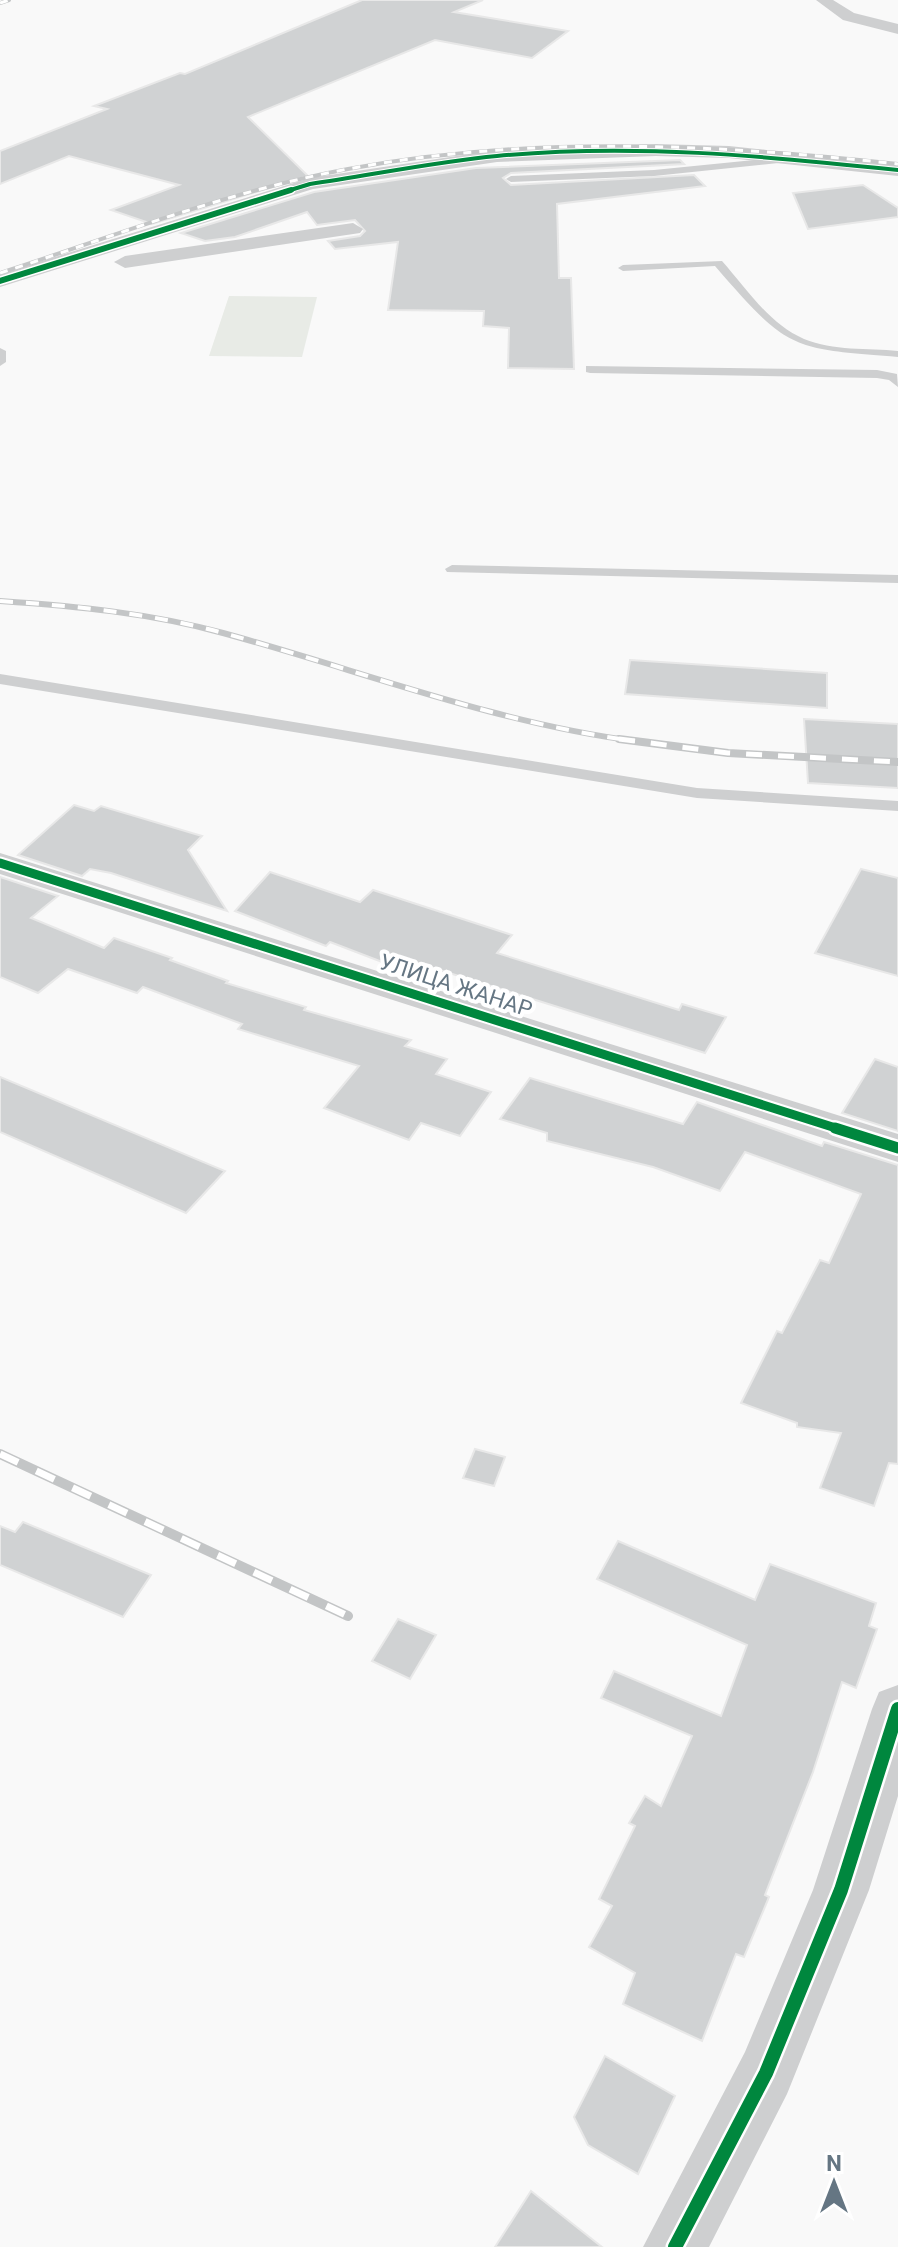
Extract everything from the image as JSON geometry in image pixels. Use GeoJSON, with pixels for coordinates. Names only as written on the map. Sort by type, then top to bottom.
{"type":"FeatureCollection","features":[{"type":"Feature","properties":{"kind":"street"},"geometry":{"type":"LineString","coordinates":[[824,0],[841,12],[898,29]]}},
{"type":"Feature","properties":{"kind":"street"},"geometry":{"type":"LineString","coordinates":[[7,279],[310,184],[497,156],[656,150],[898,170]]}},
{"type":"Feature","properties":{"kind":"street"},"geometry":{"type":"LineString","coordinates":[[7,279],[353,229]]}},
{"type":"Feature","properties":{"kind":"street","name":"УЛИЦА ЖАНАР"},"geometry":{"type":"LineString","coordinates":[[0,863],[898,1148]]}},
{"type":"Feature","properties":{"kind":"street"},"geometry":{"type":"LineString","coordinates":[[675,2247],[766,2073],[841,1890],[898,1709]]}},
{"type":"Feature","properties":{"kind":"lane"},"geometry":{"type":"LineString","coordinates":[[511,179],[654,173],[794,159]]}},
{"type":"Feature","properties":{"kind":"lane"},"geometry":{"type":"LineString","coordinates":[[623,268],[718,263],[772,322],[796,340],[813,345],[898,354]]}},
{"type":"Feature","properties":{"kind":"lane"},"geometry":{"type":"LineString","coordinates":[[813,345],[807,350],[824,373]]}},
{"type":"Feature","properties":{"kind":"lane"},"geometry":{"type":"LineString","coordinates":[[0,351],[0,362]]}},
{"type":"Feature","properties":{"kind":"lane"},"geometry":{"type":"LineString","coordinates":[[590,369],[877,374],[893,377],[898,383]]}},
{"type":"Feature","properties":{"kind":"lane"},"geometry":{"type":"LineString","coordinates":[[452,569],[898,579]]}},
{"type":"Feature","properties":{"kind":"lane"},"geometry":{"type":"LineString","coordinates":[[0,679],[697,793],[898,806]]}},
{"type":"Feature","properties":{"kind":"shaded area"},"geometry":{"type":"Polygon","coordinates":[[[229,296],[317,297],[302,357],[209,356],[229,296]]]}},
{"type":"Feature","properties":{"kind":"building"},"geometry":{"type":"Polygon","coordinates":[[[362,0],[483,0],[454,12],[568,31],[532,58],[435,40],[248,117],[308,176],[152,224],[111,210],[179,185],[69,156],[0,184],[0,151],[107,109],[94,106],[180,73],[185,74],[362,0]]]}},
{"type":"Feature","properties":{"kind":"building"},"geometry":{"type":"Polygon","coordinates":[[[680,160],[684,164],[511,173],[503,178],[511,185],[694,175],[705,186],[557,204],[559,278],[571,278],[574,369],[508,368],[509,328],[483,326],[484,311],[388,310],[398,242],[335,249],[328,241],[360,236],[365,231],[355,220],[317,225],[307,212],[235,237],[205,241],[181,233],[314,192],[476,168],[680,160]]]}},
{"type":"Feature","properties":{"kind":"building"},"geometry":{"type":"Polygon","coordinates":[[[863,185],[898,208],[898,217],[808,229],[793,193],[863,185]]]}},
{"type":"Feature","properties":{"kind":"building"},"geometry":{"type":"Polygon","coordinates":[[[630,660],[827,673],[827,708],[625,694],[630,660]]]}},
{"type":"Feature","properties":{"kind":"building"},"geometry":{"type":"Polygon","coordinates":[[[804,719],[898,724],[898,788],[808,783],[804,719]]]}},
{"type":"Feature","properties":{"kind":"building"},"geometry":{"type":"Polygon","coordinates":[[[74,805],[94,811],[101,806],[202,836],[188,850],[227,911],[111,873],[90,869],[82,876],[18,855],[74,805]]]}},
{"type":"Feature","properties":{"kind":"building"},"geometry":{"type":"Polygon","coordinates":[[[861,869],[898,878],[898,976],[815,953],[861,869]]]}},
{"type":"Feature","properties":{"kind":"building"},"geometry":{"type":"Polygon","coordinates":[[[270,872],[360,902],[373,890],[512,935],[497,953],[679,1010],[682,1004],[726,1017],[705,1053],[398,957],[390,965],[330,942],[326,946],[235,911],[270,872]]]}},
{"type":"Feature","properties":{"kind":"building"},"geometry":{"type":"Polygon","coordinates":[[[0,877],[58,896],[31,918],[104,948],[114,938],[172,958],[170,960],[228,981],[226,983],[306,1007],[304,1010],[411,1040],[405,1046],[447,1059],[436,1074],[491,1092],[460,1136],[421,1123],[409,1140],[324,1108],[359,1066],[238,1029],[242,1024],[143,987],[137,993],[68,969],[38,993],[0,977],[0,877]]]}},
{"type":"Feature","properties":{"kind":"building"},"geometry":{"type":"Polygon","coordinates":[[[875,1059],[898,1067],[898,1131],[842,1113],[875,1059]]]}},
{"type":"Feature","properties":{"kind":"building"},"geometry":{"type":"Polygon","coordinates":[[[0,1077],[225,1171],[186,1213],[0,1132],[0,1077]]]}},
{"type":"Feature","properties":{"kind":"building"},"geometry":{"type":"Polygon","coordinates":[[[530,1078],[683,1124],[697,1102],[822,1146],[824,1142],[898,1165],[898,1464],[889,1463],[874,1506],[820,1488],[841,1433],[797,1427],[797,1423],[741,1403],[777,1331],[782,1333],[820,1260],[829,1263],[861,1194],[745,1152],[720,1191],[653,1167],[547,1141],[547,1133],[500,1119],[530,1078]]]}},
{"type":"Feature","properties":{"kind":"building"},"geometry":{"type":"Polygon","coordinates":[[[475,1449],[505,1457],[494,1486],[463,1478],[475,1449]]]}},
{"type":"Feature","properties":{"kind":"building"},"geometry":{"type":"Polygon","coordinates":[[[23,1522],[151,1575],[123,1617],[0,1565],[0,1526],[15,1532],[23,1522]]]}},
{"type":"Feature","properties":{"kind":"building"},"geometry":{"type":"Polygon","coordinates":[[[618,1541],[755,1600],[770,1564],[876,1603],[869,1626],[877,1629],[856,1688],[842,1682],[813,1772],[765,1895],[769,1897],[744,1957],[736,1954],[702,2041],[623,2004],[635,1973],[589,1947],[612,1906],[599,1899],[635,1826],[629,1823],[645,1796],[661,1806],[692,1736],[601,1698],[614,1671],[721,1716],[747,1645],[597,1579],[618,1541]]]}},
{"type":"Feature","properties":{"kind":"building"},"geometry":{"type":"Polygon","coordinates":[[[398,1619],[436,1635],[410,1679],[372,1661],[398,1619]]]}},
{"type":"Feature","properties":{"kind":"building"},"geometry":{"type":"Polygon","coordinates":[[[605,2056],[675,2096],[638,2174],[588,2145],[574,2117],[605,2056]]]}},
{"type":"Feature","properties":{"kind":"building"},"geometry":{"type":"Polygon","coordinates":[[[531,2191],[602,2247],[495,2247],[531,2191]]]}},
{"type":"Feature","properties":{"kind":"railway"},"geometry":{"type":"LineString","coordinates":[[0,3],[9,0]]}},
{"type":"Feature","properties":{"kind":"railway"},"geometry":{"type":"LineString","coordinates":[[0,273],[260,189],[348,169],[416,158],[485,151],[623,146],[760,152],[898,164]]}},
{"type":"Feature","properties":{"kind":"railway"},"geometry":{"type":"LineString","coordinates":[[0,601],[112,611],[196,626],[479,709],[583,733],[635,741]]}},
{"type":"Feature","properties":{"kind":"railway"},"geometry":{"type":"LineString","coordinates":[[619,739],[728,753],[898,762]]}},
{"type":"Feature","properties":{"kind":"railway"},"geometry":{"type":"LineString","coordinates":[[0,1454],[348,1616]]}},
{"type":"Feature","properties":{"kind":"cycle path"},"geometry":{"type":"LineString","coordinates":[[0,281],[310,184],[497,156],[656,150],[729,152],[898,170]]}},
{"type":"Feature","properties":{"kind":"cycle path"},"geometry":{"type":"LineString","coordinates":[[0,863],[898,1148]]}},
{"type":"Feature","properties":{"kind":"cycle path"},"geometry":{"type":"LineString","coordinates":[[675,2247],[766,2073],[841,1890],[898,1709]]}}]}
